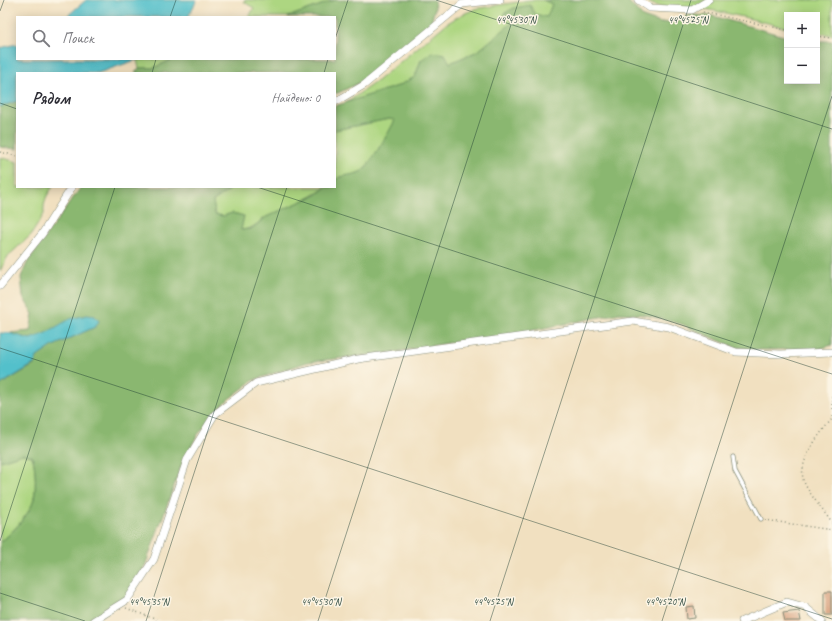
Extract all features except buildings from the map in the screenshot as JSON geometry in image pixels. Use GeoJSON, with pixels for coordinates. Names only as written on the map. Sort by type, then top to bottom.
{"type":"FeatureCollection","features":[{"type":"Feature","properties":{"kind":"street"},"geometry":{"type":"LineString","coordinates":[[336,101],[364,85],[462,4],[500,0]]}},
{"type":"Feature","properties":{"kind":"street"},"geometry":{"type":"LineString","coordinates":[[638,0],[650,8],[692,10],[709,0]]}},
{"type":"Feature","properties":{"kind":"street"},"geometry":{"type":"LineString","coordinates":[[0,286],[42,234],[71,188]]}},
{"type":"Feature","properties":{"kind":"street"},"geometry":{"type":"LineString","coordinates":[[93,621],[127,600],[154,559],[187,460],[215,414],[256,383],[358,360],[633,321],[669,327],[736,352],[781,354],[832,352]]}},
{"type":"Feature","properties":{"kind":"street"},"geometry":{"type":"LineString","coordinates":[[742,621],[788,602],[805,607],[822,621]]}},
{"type":"Feature","properties":{"kind":"lane"},"geometry":{"type":"LineString","coordinates":[[733,457],[735,471],[761,519]]}},
{"type":"Feature","properties":{"kind":"path"},"geometry":{"type":"LineString","coordinates":[[692,10],[714,13],[784,29]]}},
{"type":"Feature","properties":{"kind":"path"},"geometry":{"type":"LineString","coordinates":[[820,36],[832,38]]}},
{"type":"Feature","properties":{"kind":"path"},"geometry":{"type":"LineString","coordinates":[[0,152],[16,156]]}},
{"type":"Feature","properties":{"kind":"path"},"geometry":{"type":"LineString","coordinates":[[832,396],[832,419],[818,434],[804,462],[803,480],[832,523]]}},
{"type":"Feature","properties":{"kind":"path"},"geometry":{"type":"LineString","coordinates":[[761,519],[832,530]]}},
{"type":"Feature","properties":{"kind":"path"},"geometry":{"type":"LineString","coordinates":[[119,605],[160,621]]}},
{"type":"Feature","properties":{"kind":"green space"},"geometry":{"type":"Polygon","coordinates":[[[245,0],[335,0],[291,16],[250,16],[254,8],[244,2],[245,0]]]}},
{"type":"Feature","properties":{"kind":"green space"},"geometry":{"type":"Polygon","coordinates":[[[335,0],[434,0],[435,8],[431,23],[363,81],[338,93],[336,93],[336,72],[136,72],[139,68],[153,68],[172,60],[336,60],[336,16],[291,16],[335,0]]]}},
{"type":"Feature","properties":{"kind":"green space"},"geometry":{"type":"Polygon","coordinates":[[[530,0],[543,0],[552,4],[547,18],[535,14],[514,22],[478,51],[450,63],[421,60],[415,77],[398,86],[346,103],[377,81],[446,24],[461,15],[475,9],[530,0]]]}},
{"type":"Feature","properties":{"kind":"green space"},"geometry":{"type":"Polygon","coordinates":[[[543,0],[627,0],[643,17],[660,23],[677,21],[691,15],[713,16],[784,36],[784,84],[820,84],[820,41],[832,41],[832,345],[819,349],[753,350],[734,347],[681,324],[646,315],[620,313],[509,335],[454,342],[396,352],[308,362],[254,380],[230,398],[213,414],[197,436],[182,464],[145,566],[131,592],[100,617],[89,621],[0,621],[0,542],[13,531],[30,509],[35,495],[35,480],[32,456],[23,454],[0,461],[0,385],[34,365],[37,357],[53,346],[95,327],[95,316],[75,318],[67,321],[47,334],[31,339],[9,333],[30,331],[33,314],[23,297],[21,277],[28,261],[80,188],[232,188],[213,201],[215,214],[223,216],[232,213],[244,216],[241,230],[251,229],[266,217],[316,195],[325,188],[336,188],[336,179],[338,178],[362,171],[385,139],[395,120],[389,119],[336,130],[336,106],[398,86],[415,77],[421,60],[432,52],[445,54],[450,63],[478,51],[513,22],[503,14],[514,8],[530,5],[535,14],[547,17],[552,4],[543,0]]]}},
{"type":"Feature","properties":{"kind":"green space"},"geometry":{"type":"Polygon","coordinates":[[[645,0],[832,0],[832,35],[820,33],[820,12],[784,12],[784,27],[705,9],[674,8],[651,4],[645,0]]]}},
{"type":"Feature","properties":{"kind":"green space"},"geometry":{"type":"Polygon","coordinates":[[[137,60],[172,60],[153,68],[139,68],[137,60]]]}},
{"type":"Feature","properties":{"kind":"green space"},"geometry":{"type":"Polygon","coordinates":[[[16,101],[16,149],[0,147],[0,107],[16,101]]]}},
{"type":"Feature","properties":{"kind":"green space"},"geometry":{"type":"Polygon","coordinates":[[[389,119],[395,120],[380,147],[365,168],[359,173],[336,180],[336,130],[389,119]]]}},
{"type":"Feature","properties":{"kind":"green space"},"geometry":{"type":"Polygon","coordinates":[[[0,157],[16,162],[16,188],[52,188],[46,199],[44,214],[31,235],[8,256],[0,271],[0,157]]]}},
{"type":"Feature","properties":{"kind":"green space"},"geometry":{"type":"Polygon","coordinates":[[[232,188],[325,188],[305,200],[267,217],[252,227],[240,230],[244,216],[232,213],[223,216],[215,215],[213,201],[232,188]]]}},
{"type":"Feature","properties":{"kind":"green space"},"geometry":{"type":"Polygon","coordinates":[[[22,454],[32,456],[35,480],[34,500],[30,509],[22,520],[8,536],[0,542],[0,461],[22,454]]]}},
{"type":"Feature","properties":{"kind":"water"},"geometry":{"type":"Polygon","coordinates":[[[86,0],[197,0],[189,16],[67,16],[86,0]]]}},
{"type":"Feature","properties":{"kind":"water"},"geometry":{"type":"Polygon","coordinates":[[[16,44],[16,60],[136,60],[101,72],[16,72],[16,101],[0,107],[0,48],[16,44]]]}},
{"type":"Feature","properties":{"kind":"water"},"geometry":{"type":"Polygon","coordinates":[[[87,315],[95,316],[99,321],[95,327],[53,346],[37,357],[34,364],[0,385],[0,333],[9,333],[30,339],[44,334],[70,319],[87,315]]]}}]}
